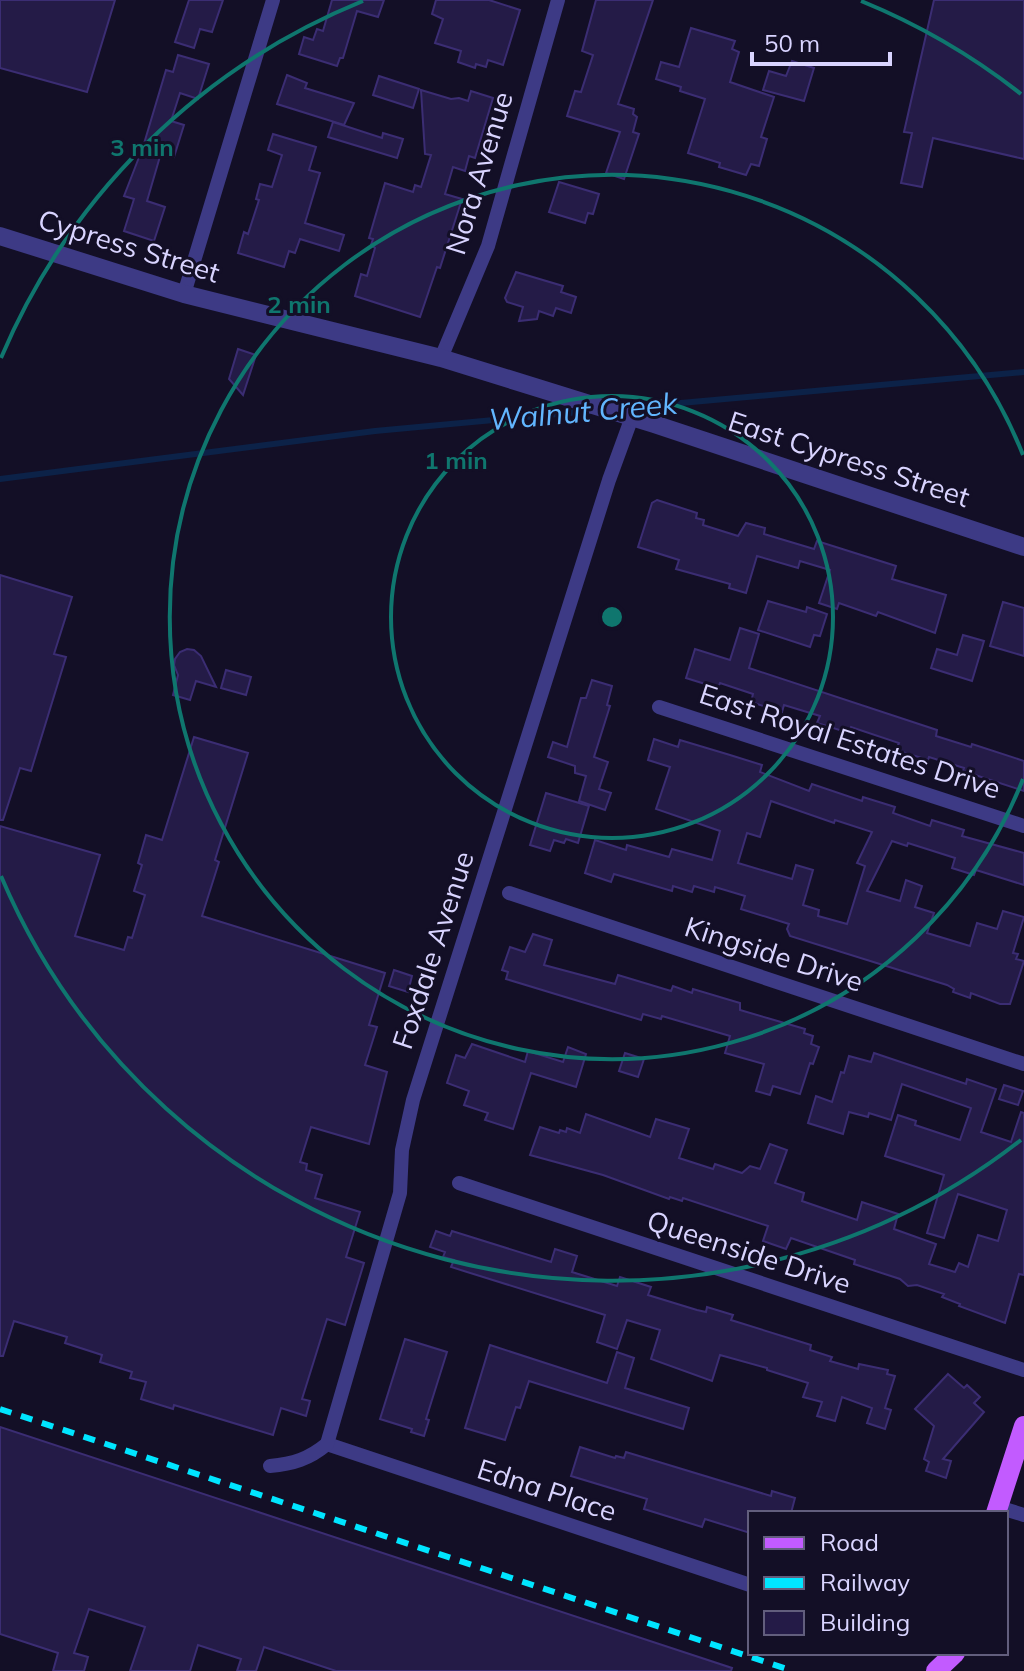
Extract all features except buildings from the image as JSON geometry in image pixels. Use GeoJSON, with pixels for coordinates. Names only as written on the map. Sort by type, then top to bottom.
{"type":"FeatureCollection","features":[{"type":"Feature","properties":{"kind":"main road"},"geometry":{"type":"LineString","coordinates":[[997,1510],[1024,1426]]}},
{"type":"Feature","properties":{"kind":"main road"},"geometry":{"type":"LineString","coordinates":[[936,1671],[955,1658]]}},
{"type":"Feature","properties":{"kind":"street"},"geometry":{"type":"LineString","coordinates":[[184,294],[273,0]]}},
{"type":"Feature","properties":{"kind":"street","name":"Nora Avenue"},"geometry":{"type":"LineString","coordinates":[[441,358],[488,246],[558,0]]}},
{"type":"Feature","properties":{"kind":"street","name":"Cypress Street"},"geometry":{"type":"LineString","coordinates":[[0,236],[184,294],[441,358],[565,396]]}},
{"type":"Feature","properties":{"kind":"street","name":"East Cypress Street"},"geometry":{"type":"LineString","coordinates":[[565,396],[1024,547]]}},
{"type":"Feature","properties":{"kind":"street","name":"Foxdale Avenue"},"geometry":{"type":"LineString","coordinates":[[327,1444],[400,1193],[402,1150],[413,1100],[631,420]]}},
{"type":"Feature","properties":{"kind":"street","name":"East Royal Estates Drive"},"geometry":{"type":"LineString","coordinates":[[659,707],[1024,826]]}},
{"type":"Feature","properties":{"kind":"street","name":"Kingside Drive"},"geometry":{"type":"LineString","coordinates":[[509,893],[1024,1064]]}},
{"type":"Feature","properties":{"kind":"street","name":"Queenside Drive"},"geometry":{"type":"LineString","coordinates":[[459,1183],[1024,1370]]}},
{"type":"Feature","properties":{"kind":"street"},"geometry":{"type":"LineString","coordinates":[[270,1466],[294,1464],[327,1444]]}},
{"type":"Feature","properties":{"kind":"street","name":"Edna Place"},"geometry":{"type":"LineString","coordinates":[[327,1444],[748,1584]]}},
{"type":"Feature","properties":{"kind":"waterway","name":"Walnut Creek"},"geometry":{"type":"LineString","coordinates":[[625,408],[1024,372]]}},
{"type":"Feature","properties":{"kind":"waterway","name":"Walnut Creek"},"geometry":{"type":"LineString","coordinates":[[0,479],[375,431],[590,411]]}},
{"type":"Feature","properties":{"kind":"railway"},"geometry":{"type":"LineString","coordinates":[[0,1409],[793,1671]]}}]}
